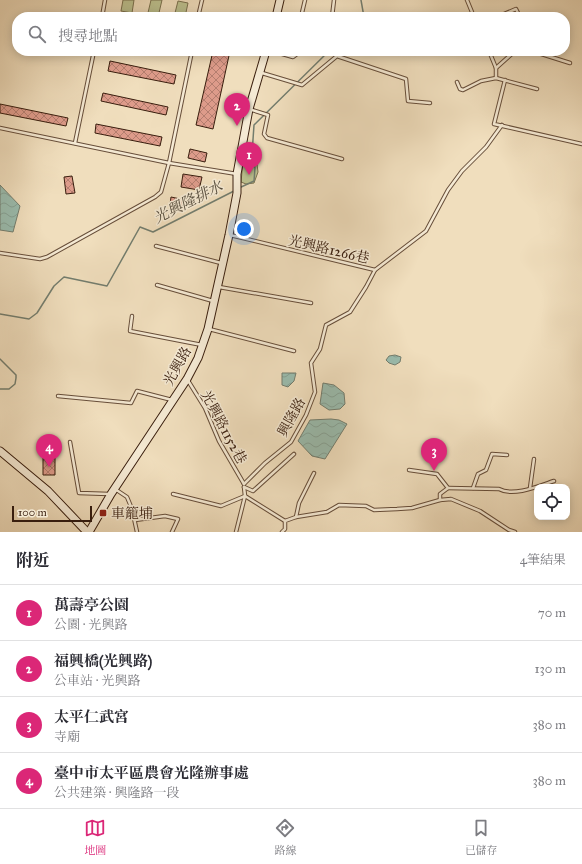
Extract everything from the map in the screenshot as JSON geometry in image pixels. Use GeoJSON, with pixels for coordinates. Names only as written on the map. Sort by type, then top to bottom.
{"type":"FeatureCollection","features":[{"type":"Feature","properties":{"kind":"main road"},"geometry":{"type":"LineString","coordinates":[[278,12],[280,0]]}},
{"type":"Feature","properties":{"kind":"main road"},"geometry":{"type":"LineString","coordinates":[[238,178],[249,109],[264,56]]}},
{"type":"Feature","properties":{"kind":"main road","name":"光興路"},"geometry":{"type":"LineString","coordinates":[[88,532],[113,491],[187,379],[198,358],[208,329],[229,235],[237,193],[238,178]]}},
{"type":"Feature","properties":{"kind":"main road"},"geometry":{"type":"LineString","coordinates":[[0,450],[48,491],[88,532]]}},
{"type":"Feature","properties":{"kind":"lane"},"geometry":{"type":"LineString","coordinates":[[103,12],[105,0]]}},
{"type":"Feature","properties":{"kind":"lane"},"geometry":{"type":"LineString","coordinates":[[199,12],[202,0]]}},
{"type":"Feature","properties":{"kind":"lane"},"geometry":{"type":"LineString","coordinates":[[302,12],[304,0]]}},
{"type":"Feature","properties":{"kind":"lane"},"geometry":{"type":"LineString","coordinates":[[333,12],[334,0]]}},
{"type":"Feature","properties":{"kind":"lane"},"geometry":{"type":"LineString","coordinates":[[467,0],[472,12]]}},
{"type":"Feature","properties":{"kind":"lane"},"geometry":{"type":"LineString","coordinates":[[509,12],[516,9],[518,12]]}},
{"type":"Feature","properties":{"kind":"lane"},"geometry":{"type":"LineString","coordinates":[[75,143],[93,56]]}},
{"type":"Feature","properties":{"kind":"lane"},"geometry":{"type":"LineString","coordinates":[[0,253],[40,259],[47,257],[156,197],[161,192],[169,163],[191,56]]}},
{"type":"Feature","properties":{"kind":"lane"},"geometry":{"type":"LineString","coordinates":[[259,72],[302,85],[337,56],[406,79],[408,101],[430,103]]}},
{"type":"Feature","properties":{"kind":"lane"},"geometry":{"type":"LineString","coordinates":[[491,56],[496,68],[496,78]]}},
{"type":"Feature","properties":{"kind":"lane"},"geometry":{"type":"LineString","coordinates":[[496,68],[509,56]]}},
{"type":"Feature","properties":{"kind":"lane"},"geometry":{"type":"LineString","coordinates":[[548,56],[570,63]]}},
{"type":"Feature","properties":{"kind":"lane"},"geometry":{"type":"LineString","coordinates":[[457,82],[460,89],[463,90],[481,81],[496,78],[537,89]]}},
{"type":"Feature","properties":{"kind":"lane"},"geometry":{"type":"LineString","coordinates":[[505,80],[494,124],[582,144]]}},
{"type":"Feature","properties":{"kind":"lane"},"geometry":{"type":"LineString","coordinates":[[249,109],[268,115],[264,134],[267,138],[342,159]]}},
{"type":"Feature","properties":{"kind":"lane","name":"光興路1266巷"},"geometry":{"type":"LineString","coordinates":[[229,235],[375,270],[426,231],[448,190],[462,171],[486,146],[502,125]]}},
{"type":"Feature","properties":{"kind":"lane"},"geometry":{"type":"LineString","coordinates":[[0,128],[238,178]]}},
{"type":"Feature","properties":{"kind":"lane"},"geometry":{"type":"LineString","coordinates":[[156,246],[222,263]]}},
{"type":"Feature","properties":{"kind":"lane","name":"興隆路"},"geometry":{"type":"LineString","coordinates":[[244,486],[265,463],[291,442],[306,415],[315,392],[311,363],[320,349],[326,325],[350,312],[375,270]]}},
{"type":"Feature","properties":{"kind":"lane"},"geometry":{"type":"LineString","coordinates":[[157,285],[214,301]]}},
{"type":"Feature","properties":{"kind":"lane"},"geometry":{"type":"LineString","coordinates":[[217,287],[311,303]]}},
{"type":"Feature","properties":{"kind":"lane"},"geometry":{"type":"LineString","coordinates":[[132,316],[130,331],[203,345]]}},
{"type":"Feature","properties":{"kind":"lane"},"geometry":{"type":"LineString","coordinates":[[208,329],[294,351]]}},
{"type":"Feature","properties":{"kind":"lane","name":"光興路1152巷"},"geometry":{"type":"LineString","coordinates":[[187,379],[205,408],[219,441],[244,486]]}},
{"type":"Feature","properties":{"kind":"lane"},"geometry":{"type":"LineString","coordinates":[[58,396],[131,403],[137,391],[172,400]]}},
{"type":"Feature","properties":{"kind":"lane"},"geometry":{"type":"LineString","coordinates":[[70,442],[78,493],[113,491],[127,498],[132,509],[137,532]]}},
{"type":"Feature","properties":{"kind":"lane"},"geometry":{"type":"LineString","coordinates":[[244,486],[253,491],[294,454]]}},
{"type":"Feature","properties":{"kind":"lane"},"geometry":{"type":"LineString","coordinates":[[473,488],[478,474],[486,470],[492,454],[507,455]]}},
{"type":"Feature","properties":{"kind":"lane"},"geometry":{"type":"LineString","coordinates":[[530,488],[534,459]]}},
{"type":"Feature","properties":{"kind":"lane"},"geometry":{"type":"LineString","coordinates":[[410,470],[437,474],[448,488]]}},
{"type":"Feature","properties":{"kind":"lane"},"geometry":{"type":"LineString","coordinates":[[296,517],[299,503],[314,473]]}},
{"type":"Feature","properties":{"kind":"lane"},"geometry":{"type":"LineString","coordinates":[[440,500],[440,494],[448,488],[499,489],[506,492],[530,488],[554,481]]}},
{"type":"Feature","properties":{"kind":"lane"},"geometry":{"type":"LineString","coordinates":[[236,532],[245,496],[244,486]]}},
{"type":"Feature","properties":{"kind":"lane"},"geometry":{"type":"LineString","coordinates":[[173,494],[221,506],[245,496]]}},
{"type":"Feature","properties":{"kind":"lane"},"geometry":{"type":"LineString","coordinates":[[245,496],[285,521]]}},
{"type":"Feature","properties":{"kind":"lane"},"geometry":{"type":"LineString","coordinates":[[285,521],[296,517],[327,512],[339,505],[366,506],[374,510],[412,508],[440,500],[451,499],[480,511],[509,530],[515,532]]}},
{"type":"Feature","properties":{"kind":"lane"},"geometry":{"type":"LineString","coordinates":[[135,520],[165,516],[178,519],[172,532]]}},
{"type":"Feature","properties":{"kind":"lane"},"geometry":{"type":"LineString","coordinates":[[282,532],[285,529],[285,521]]}},
{"type":"Feature","properties":{"kind":"green space"},"geometry":{"type":"Polygon","coordinates":[[[123,0],[134,0],[132,12],[121,11],[123,0]]]}},
{"type":"Feature","properties":{"kind":"green space"},"geometry":{"type":"Polygon","coordinates":[[[151,0],[162,0],[159,12],[148,12],[151,0]]]}},
{"type":"Feature","properties":{"kind":"green space"},"geometry":{"type":"Polygon","coordinates":[[[178,1],[188,3],[186,12],[175,12],[178,1]]]}},
{"type":"Feature","properties":{"kind":"green space"},"geometry":{"type":"Polygon","coordinates":[[[243,162],[257,164],[258,172],[254,183],[246,184],[241,182],[243,162]]]}},
{"type":"Feature","properties":{"kind":"water"},"geometry":{"type":"Polygon","coordinates":[[[0,185],[20,206],[13,232],[0,230],[0,185]]]}},
{"type":"Feature","properties":{"kind":"water"},"geometry":{"type":"Polygon","coordinates":[[[395,355],[401,357],[400,362],[395,365],[386,360],[389,356],[395,355]]]}},
{"type":"Feature","properties":{"kind":"water"},"geometry":{"type":"Polygon","coordinates":[[[282,373],[296,373],[294,381],[288,387],[282,385],[282,373]]]}},
{"type":"Feature","properties":{"kind":"water"},"geometry":{"type":"Polygon","coordinates":[[[323,383],[334,385],[344,393],[345,404],[340,409],[329,410],[320,404],[323,383]]]}},
{"type":"Feature","properties":{"kind":"water"},"geometry":{"type":"Polygon","coordinates":[[[310,420],[339,420],[347,424],[325,459],[312,456],[298,441],[310,420]]]}},
{"type":"Feature","properties":{"kind":"building"},"geometry":{"type":"Polygon","coordinates":[[[212,56],[229,56],[213,129],[196,125],[212,56]]]}},
{"type":"Feature","properties":{"kind":"building"},"geometry":{"type":"Polygon","coordinates":[[[110,61],[176,75],[174,84],[108,71],[110,61]]]}},
{"type":"Feature","properties":{"kind":"building"},"geometry":{"type":"Polygon","coordinates":[[[103,93],[168,107],[166,115],[101,101],[103,93]]]}},
{"type":"Feature","properties":{"kind":"building"},"geometry":{"type":"Polygon","coordinates":[[[0,104],[68,118],[66,126],[0,113],[0,104]]]}},
{"type":"Feature","properties":{"kind":"building"},"geometry":{"type":"Polygon","coordinates":[[[96,124],[162,137],[160,146],[95,133],[96,124]]]}},
{"type":"Feature","properties":{"kind":"building"},"geometry":{"type":"Polygon","coordinates":[[[190,149],[207,153],[205,162],[188,158],[190,149]]]}},
{"type":"Feature","properties":{"kind":"building"},"geometry":{"type":"Polygon","coordinates":[[[183,174],[202,177],[199,190],[181,187],[183,174]]]}},
{"type":"Feature","properties":{"kind":"building"},"geometry":{"type":"Polygon","coordinates":[[[72,176],[75,193],[66,194],[64,177],[72,176]]]}},
{"type":"Feature","properties":{"kind":"building"},"geometry":{"type":"Polygon","coordinates":[[[171,197],[190,201],[189,207],[170,204],[171,197]]]}},
{"type":"Feature","properties":{"kind":"building"},"geometry":{"type":"Polygon","coordinates":[[[43,453],[53,453],[53,458],[55,458],[55,475],[43,475],[43,453]]]}},
{"type":"Feature","properties":{"kind":"waterway","name":"光興隆排水"},"geometry":{"type":"LineString","coordinates":[[361,0],[363,12]]}},
{"type":"Feature","properties":{"kind":"waterway","name":"光興隆排水"},"geometry":{"type":"LineString","coordinates":[[239,188],[254,181],[255,168],[252,154],[254,125],[324,56]]}},
{"type":"Feature","properties":{"kind":"waterway","name":"光興隆排水"},"geometry":{"type":"LineString","coordinates":[[0,314],[29,319],[37,313],[54,286],[64,277],[107,286],[140,227],[153,232],[234,191]]}},
{"type":"Feature","properties":{"kind":"waterway","name":"光興隆排水"},"geometry":{"type":"LineString","coordinates":[[0,359],[16,375],[15,384],[9,389],[0,389]]}},
{"type":"Feature","properties":{"kind":"place","name":"福興橋(光興路)"},"geometry":{"type":"Point","coordinates":[237,126]}},
{"type":"Feature","properties":{"kind":"place","name":"萬壽亭公園"},"geometry":{"type":"Point","coordinates":[249,175]}},
{"type":"Feature","properties":{"kind":"place","name":"臺中市太平區農會光隆辦事處"},"geometry":{"type":"Point","coordinates":[49,467]}},
{"type":"Feature","properties":{"kind":"place","name":"太平仁武宮"},"geometry":{"type":"Point","coordinates":[434,471]}},
{"type":"Feature","properties":{"kind":"place","name":"車籠埔"},"geometry":{"type":"Point","coordinates":[103,513]}}]}
